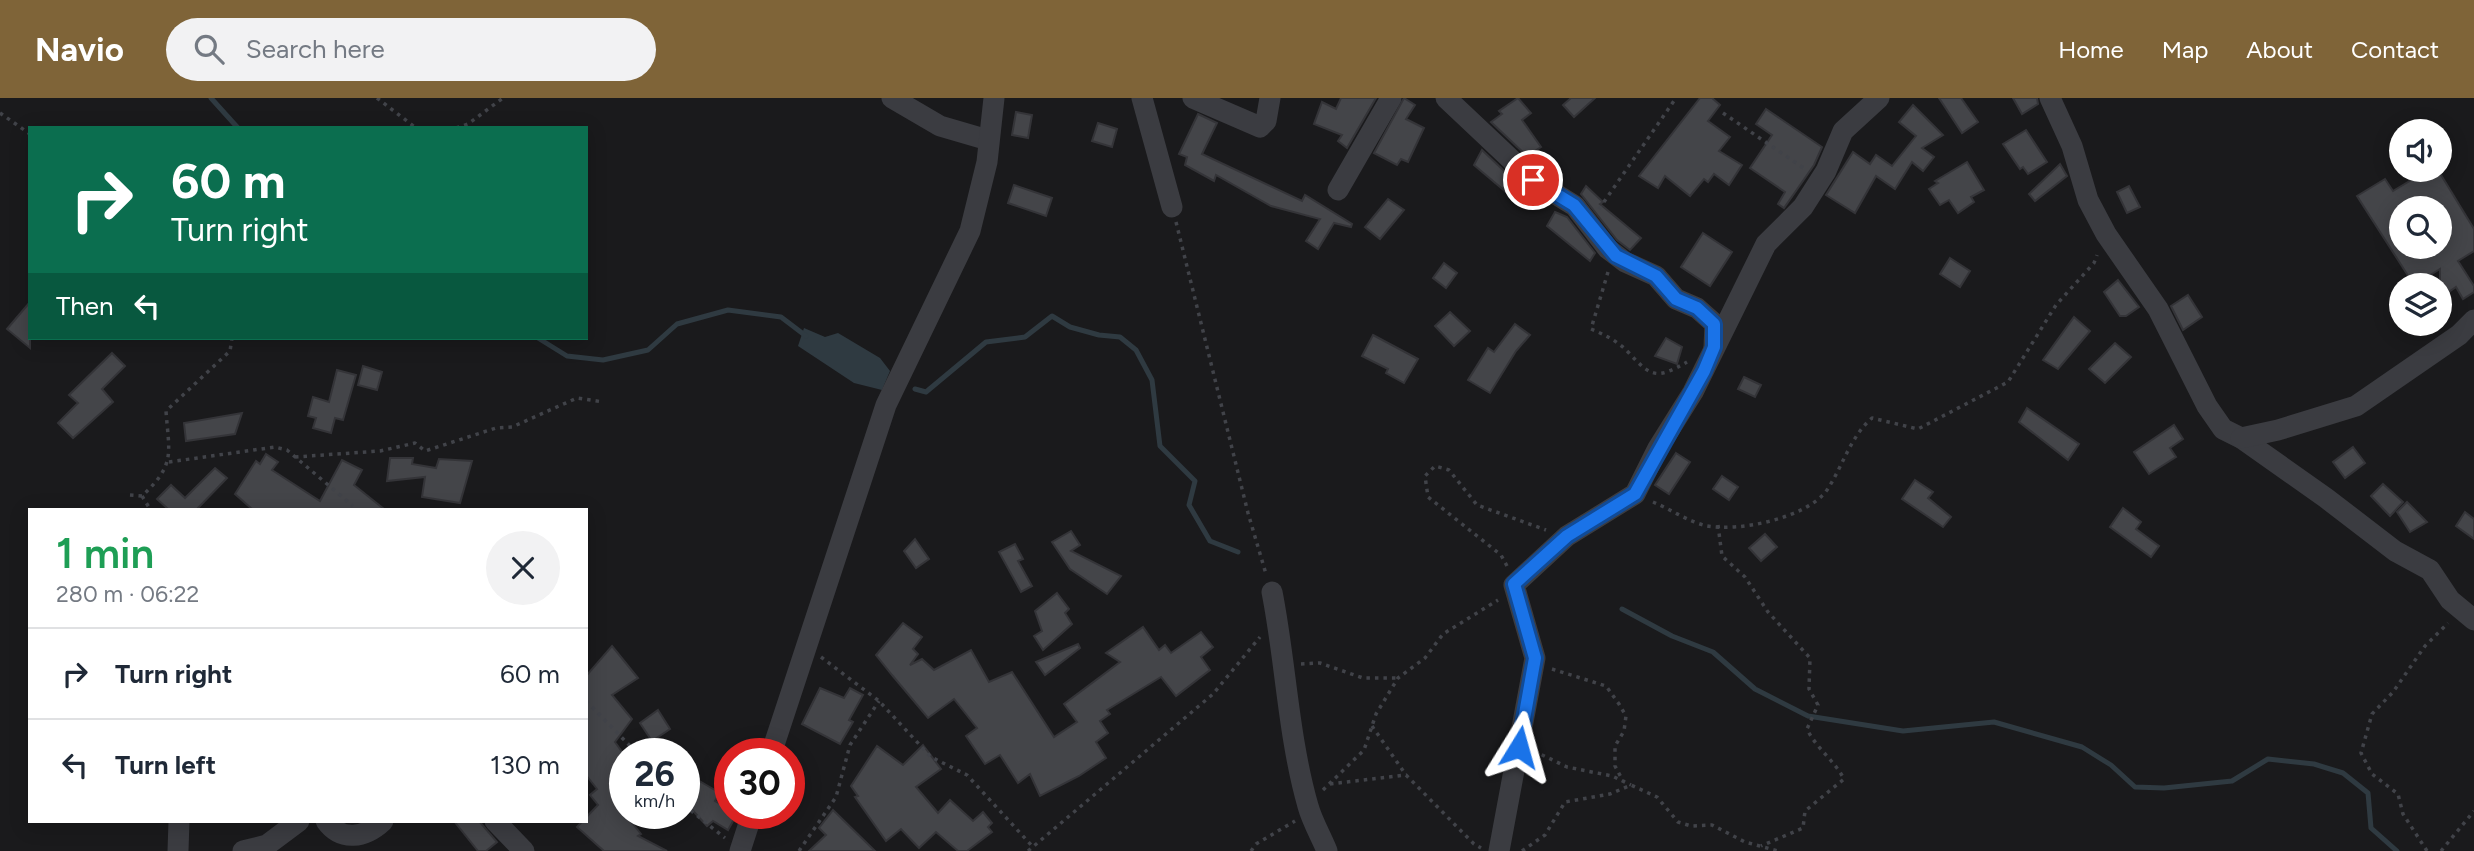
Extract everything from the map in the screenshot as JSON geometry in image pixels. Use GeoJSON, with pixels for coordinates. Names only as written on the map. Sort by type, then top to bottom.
{"type":"FeatureCollection","features":[{"type":"Feature","properties":{"kind":"street"},"geometry":{"type":"LineString","coordinates":[[776,738],[886,405],[970,231],[981,197],[994,98]]}},
{"type":"Feature","properties":{"kind":"street"},"geometry":{"type":"LineString","coordinates":[[1142,98],[1172,207]]}},
{"type":"Feature","properties":{"kind":"street"},"geometry":{"type":"LineString","coordinates":[[1194,98],[1260,127],[1266,121],[1270,98]]}},
{"type":"Feature","properties":{"kind":"street"},"geometry":{"type":"LineString","coordinates":[[1338,190],[1391,98]]}},
{"type":"Feature","properties":{"kind":"street"},"geometry":{"type":"LineString","coordinates":[[1446,98],[1533,180],[1574,205],[1590,222],[1608,249],[1656,276],[1676,299],[1697,308],[1714,324],[1714,347]]}},
{"type":"Feature","properties":{"kind":"street"},"geometry":{"type":"LineString","coordinates":[[1499,851],[1535,658],[1514,584],[1567,536],[1635,494],[1658,448],[1693,392],[1766,244],[1803,206],[1826,171],[1843,131],[1879,98]]}},
{"type":"Feature","properties":{"kind":"street"},"geometry":{"type":"LineString","coordinates":[[2050,98],[2072,146],[2088,200],[2106,234],[2158,309],[2207,406],[2223,429],[2241,438],[2395,551],[2430,570],[2450,600],[2474,620]]}},
{"type":"Feature","properties":{"kind":"street"},"geometry":{"type":"LineString","coordinates":[[897,99],[940,126],[988,140]]}},
{"type":"Feature","properties":{"kind":"street"},"geometry":{"type":"LineString","coordinates":[[2241,438],[2278,430],[2356,406],[2459,335],[2474,320]]}},
{"type":"Feature","properties":{"kind":"street"},"geometry":{"type":"LineString","coordinates":[[1272,592],[1285,665],[1286,698],[1308,808],[1327,851]]}},
{"type":"Feature","properties":{"kind":"street"},"geometry":{"type":"LineString","coordinates":[[178,851],[179,823]]}},
{"type":"Feature","properties":{"kind":"street"},"geometry":{"type":"LineString","coordinates":[[243,851],[267,845],[296,823]]}},
{"type":"Feature","properties":{"kind":"street"},"geometry":{"type":"LineString","coordinates":[[328,823],[341,834],[353,837],[365,834],[380,823]]}},
{"type":"Feature","properties":{"kind":"street"},"geometry":{"type":"LineString","coordinates":[[497,823],[524,851]]}},
{"type":"Feature","properties":{"kind":"street"},"geometry":{"type":"LineString","coordinates":[[736,848],[745,829]]}},
{"type":"Feature","properties":{"kind":"path"},"geometry":{"type":"LineString","coordinates":[[377,98],[413,126]]}},
{"type":"Feature","properties":{"kind":"path"},"geometry":{"type":"LineString","coordinates":[[462,126],[503,98]]}},
{"type":"Feature","properties":{"kind":"path"},"geometry":{"type":"LineString","coordinates":[[1590,222],[1676,98]]}},
{"type":"Feature","properties":{"kind":"path"},"geometry":{"type":"LineString","coordinates":[[0,113],[28,133]]}},
{"type":"Feature","properties":{"kind":"path"},"geometry":{"type":"LineString","coordinates":[[1723,113],[1812,174],[1826,171]]}},
{"type":"Feature","properties":{"kind":"path"},"geometry":{"type":"LineString","coordinates":[[1172,207],[1248,513],[1272,592]]}},
{"type":"Feature","properties":{"kind":"path"},"geometry":{"type":"LineString","coordinates":[[1635,494],[1708,526],[1767,522],[1811,505],[1825,492],[1858,429],[1872,418],[1918,429],[2008,382],[2056,305],[2094,263],[2106,234]]}},
{"type":"Feature","properties":{"kind":"path"},"geometry":{"type":"LineString","coordinates":[[1608,249],[1609,269],[1591,329],[1611,338],[1639,366],[1651,373],[1665,374],[1714,347]]}},
{"type":"Feature","properties":{"kind":"path"},"geometry":{"type":"LineString","coordinates":[[130,495],[142,496],[160,479],[169,462],[166,411],[230,351],[232,340]]}},
{"type":"Feature","properties":{"kind":"path"},"geometry":{"type":"LineString","coordinates":[[295,457],[380,451],[415,443],[425,451],[496,428],[512,427],[577,398],[603,402]]}},
{"type":"Feature","properties":{"kind":"path"},"geometry":{"type":"LineString","coordinates":[[169,462],[275,447],[287,450],[354,506]]}},
{"type":"Feature","properties":{"kind":"path"},"geometry":{"type":"LineString","coordinates":[[1251,851],[1256,844],[1299,819],[1329,784],[1364,750],[1372,726],[1398,678],[1425,658],[1443,634],[1496,603],[1514,584],[1501,555],[1428,497],[1425,476],[1435,466],[1448,470],[1477,505],[1567,536]]}},
{"type":"Feature","properties":{"kind":"path"},"geometry":{"type":"LineString","coordinates":[[142,496],[149,508]]}},
{"type":"Feature","properties":{"kind":"path"},"geometry":{"type":"LineString","coordinates":[[1718,526],[1722,556],[1745,577],[1768,612],[1810,658],[1808,689],[1818,705],[1807,729],[1834,760],[1844,779],[1805,811],[1803,828],[1761,846]]}},
{"type":"Feature","properties":{"kind":"path"},"geometry":{"type":"LineString","coordinates":[[2427,851],[2403,814],[2398,794],[2372,774],[2361,753],[2372,714],[2453,616],[2450,600]]}},
{"type":"Feature","properties":{"kind":"path"},"geometry":{"type":"LineString","coordinates":[[1028,851],[1213,694],[1277,614]]}},
{"type":"Feature","properties":{"kind":"path"},"geometry":{"type":"LineString","coordinates":[[806,646],[879,701],[931,757],[967,775],[984,790],[1033,847]]}},
{"type":"Feature","properties":{"kind":"path"},"geometry":{"type":"LineString","coordinates":[[1535,658],[1571,677],[1606,686],[1619,704],[1626,716],[1624,732],[1615,746],[1615,766],[1623,781]]}},
{"type":"Feature","properties":{"kind":"path"},"geometry":{"type":"LineString","coordinates":[[1285,665],[1320,663],[1363,678],[1398,678]]}},
{"type":"Feature","properties":{"kind":"path"},"geometry":{"type":"LineString","coordinates":[[799,851],[836,797],[850,745],[879,701]]}},
{"type":"Feature","properties":{"kind":"path"},"geometry":{"type":"LineString","coordinates":[[588,703],[622,738]]}},
{"type":"Feature","properties":{"kind":"path"},"geometry":{"type":"LineString","coordinates":[[1372,726],[1406,775],[1474,844],[1490,851]]}},
{"type":"Feature","properties":{"kind":"path"},"geometry":{"type":"LineString","coordinates":[[1519,747],[1542,753],[1567,766],[1623,781],[1657,797],[1678,822],[1712,825],[1745,842],[1778,851]]}},
{"type":"Feature","properties":{"kind":"path"},"geometry":{"type":"LineString","coordinates":[[1329,784],[1406,775]]}},
{"type":"Feature","properties":{"kind":"path"},"geometry":{"type":"LineString","coordinates":[[1522,851],[1545,835],[1565,802],[1610,794],[1631,785]]}},
{"type":"Feature","properties":{"kind":"path"},"geometry":{"type":"LineString","coordinates":[[2441,851],[2474,811]]}},
{"type":"Feature","properties":{"kind":"path"},"geometry":{"type":"LineString","coordinates":[[700,818],[736,848]]}},
{"type":"Feature","properties":{"kind":"shaded area"},"geometry":{"type":"Polygon","coordinates":[[[804,328],[825,337],[838,333],[880,358],[890,371],[882,390],[854,383],[798,346],[804,328]]]}},
{"type":"Feature","properties":{"kind":"building"},"geometry":{"type":"Polygon","coordinates":[[[1341,98],[1376,98],[1347,148],[1338,141],[1342,135],[1314,124],[1322,102],[1336,109],[1341,98]]]}},
{"type":"Feature","properties":{"kind":"building"},"geometry":{"type":"Polygon","coordinates":[[[1404,98],[1415,105],[1406,119],[1424,128],[1408,162],[1401,159],[1397,165],[1374,153],[1404,98]]]}},
{"type":"Feature","properties":{"kind":"building"},"geometry":{"type":"Polygon","coordinates":[[[1518,98],[1531,113],[1522,120],[1541,147],[1527,156],[1491,122],[1502,114],[1499,111],[1518,98]]]}},
{"type":"Feature","properties":{"kind":"building"},"geometry":{"type":"Polygon","coordinates":[[[1571,98],[1595,98],[1574,117],[1563,105],[1571,98]]]}},
{"type":"Feature","properties":{"kind":"building"},"geometry":{"type":"Polygon","coordinates":[[[1700,98],[1712,98],[1720,105],[1708,121],[1730,137],[1719,151],[1742,165],[1729,185],[1714,174],[1708,182],[1704,179],[1690,196],[1665,176],[1658,188],[1639,176],[1700,98]]]}},
{"type":"Feature","properties":{"kind":"building"},"geometry":{"type":"Polygon","coordinates":[[[1939,98],[1961,98],[1978,122],[1962,133],[1939,98]]]}},
{"type":"Feature","properties":{"kind":"building"},"geometry":{"type":"Polygon","coordinates":[[[2013,98],[2037,98],[2038,104],[2022,114],[2013,98]]]}},
{"type":"Feature","properties":{"kind":"building"},"geometry":{"type":"Polygon","coordinates":[[[1913,105],[1943,135],[1922,148],[1934,157],[1923,171],[1912,162],[1895,189],[1876,176],[1855,213],[1826,195],[1853,152],[1870,164],[1876,155],[1892,166],[1916,136],[1899,122],[1913,105]]]}},
{"type":"Feature","properties":{"kind":"building"},"geometry":{"type":"Polygon","coordinates":[[[1766,109],[1822,147],[1814,165],[1784,208],[1778,204],[1785,192],[1750,168],[1772,135],[1756,124],[1766,109]]]}},
{"type":"Feature","properties":{"kind":"building"},"geometry":{"type":"Polygon","coordinates":[[[1016,112],[1032,115],[1028,138],[1012,135],[1016,112]]]}},
{"type":"Feature","properties":{"kind":"building"},"geometry":{"type":"Polygon","coordinates":[[[1198,114],[1217,123],[1202,154],[1302,201],[1305,195],[1352,224],[1351,227],[1334,223],[1318,249],[1306,241],[1320,219],[1271,206],[1216,175],[1214,181],[1185,165],[1187,157],[1179,154],[1198,114]]]}},
{"type":"Feature","properties":{"kind":"building"},"geometry":{"type":"Polygon","coordinates":[[[1098,123],[1117,129],[1112,147],[1092,141],[1098,123]]]}},
{"type":"Feature","properties":{"kind":"building"},"geometry":{"type":"Polygon","coordinates":[[[2026,130],[2047,162],[2028,174],[2023,167],[2020,169],[2003,144],[2026,130]]]}},
{"type":"Feature","properties":{"kind":"building"},"geometry":{"type":"Polygon","coordinates":[[[1482,150],[1521,187],[1512,197],[1474,165],[1482,150]]]}},
{"type":"Feature","properties":{"kind":"building"},"geometry":{"type":"Polygon","coordinates":[[[1967,162],[1984,190],[1971,197],[1974,202],[1958,213],[1949,200],[1940,205],[1929,189],[1938,183],[1935,181],[1967,162]]]}},
{"type":"Feature","properties":{"kind":"building"},"geometry":{"type":"Polygon","coordinates":[[[2060,164],[2067,176],[2035,201],[2029,194],[2060,164]]]}},
{"type":"Feature","properties":{"kind":"building"},"geometry":{"type":"Polygon","coordinates":[[[2385,179],[2393,191],[2408,182],[2445,182],[2474,229],[2474,251],[2458,261],[2474,286],[2474,292],[2463,299],[2456,287],[2452,290],[2452,273],[2440,273],[2440,269],[2434,273],[2406,273],[2397,259],[2452,259],[2452,196],[2389,196],[2389,246],[2357,196],[2385,179]]]}},
{"type":"Feature","properties":{"kind":"building"},"geometry":{"type":"Polygon","coordinates":[[[1014,185],[1052,198],[1046,216],[1008,203],[1014,185]]]}},
{"type":"Feature","properties":{"kind":"building"},"geometry":{"type":"Polygon","coordinates":[[[1586,186],[1603,202],[1600,204],[1641,238],[1630,250],[1617,240],[1581,194],[1586,186]]]}},
{"type":"Feature","properties":{"kind":"building"},"geometry":{"type":"Polygon","coordinates":[[[2129,186],[2140,207],[2127,213],[2117,192],[2129,186]]]}},
{"type":"Feature","properties":{"kind":"building"},"geometry":{"type":"Polygon","coordinates":[[[1388,199],[1404,210],[1380,239],[1365,227],[1388,199]]]}},
{"type":"Feature","properties":{"kind":"building"},"geometry":{"type":"Polygon","coordinates":[[[1555,212],[1567,217],[1595,253],[1590,261],[1547,226],[1555,212]]]}},
{"type":"Feature","properties":{"kind":"building"},"geometry":{"type":"Polygon","coordinates":[[[1703,233],[1732,252],[1710,286],[1681,267],[1703,233]]]}},
{"type":"Feature","properties":{"kind":"building"},"geometry":{"type":"Polygon","coordinates":[[[1950,258],[1970,271],[1960,287],[1940,274],[1950,258]]]}},
{"type":"Feature","properties":{"kind":"building"},"geometry":{"type":"Polygon","coordinates":[[[1444,263],[1457,273],[1446,288],[1433,278],[1444,263]]]}},
{"type":"Feature","properties":{"kind":"building"},"geometry":{"type":"Polygon","coordinates":[[[2118,280],[2139,307],[2126,316],[2120,316],[2104,292],[2118,280]]]}},
{"type":"Feature","properties":{"kind":"building"},"geometry":{"type":"Polygon","coordinates":[[[2188,295],[2202,317],[2183,330],[2171,306],[2188,295]]]}},
{"type":"Feature","properties":{"kind":"building"},"geometry":{"type":"Polygon","coordinates":[[[28,304],[30,348],[7,329],[28,304]]]}},
{"type":"Feature","properties":{"kind":"building"},"geometry":{"type":"Polygon","coordinates":[[[1450,312],[1470,331],[1454,346],[1435,326],[1450,312]]]}},
{"type":"Feature","properties":{"kind":"building"},"geometry":{"type":"Polygon","coordinates":[[[2074,317],[2090,331],[2058,369],[2043,360],[2074,317]]]}},
{"type":"Feature","properties":{"kind":"building"},"geometry":{"type":"Polygon","coordinates":[[[1515,324],[1530,335],[1516,351],[1490,393],[1468,380],[1488,348],[1494,352],[1515,324]]]}},
{"type":"Feature","properties":{"kind":"building"},"geometry":{"type":"Polygon","coordinates":[[[1373,335],[1418,359],[1404,383],[1386,373],[1388,369],[1362,356],[1373,335]]]}},
{"type":"Feature","properties":{"kind":"building"},"geometry":{"type":"Polygon","coordinates":[[[1666,338],[1682,347],[1677,364],[1655,356],[1666,338]]]}},
{"type":"Feature","properties":{"kind":"building"},"geometry":{"type":"Polygon","coordinates":[[[2115,343],[2131,357],[2105,383],[2089,369],[2115,343]]]}},
{"type":"Feature","properties":{"kind":"building"},"geometry":{"type":"Polygon","coordinates":[[[112,353],[125,366],[102,389],[113,402],[73,438],[58,423],[78,403],[69,395],[112,353]]]}},
{"type":"Feature","properties":{"kind":"building"},"geometry":{"type":"Polygon","coordinates":[[[363,366],[382,372],[377,390],[358,385],[363,366]]]}},
{"type":"Feature","properties":{"kind":"building"},"geometry":{"type":"Polygon","coordinates":[[[337,370],[356,375],[343,420],[335,418],[331,433],[313,428],[316,418],[308,416],[313,397],[329,402],[337,370]]]}},
{"type":"Feature","properties":{"kind":"building"},"geometry":{"type":"Polygon","coordinates":[[[1744,377],[1761,385],[1755,397],[1738,389],[1744,377]]]}},
{"type":"Feature","properties":{"kind":"building"},"geometry":{"type":"Polygon","coordinates":[[[2027,408],[2079,444],[2068,460],[2019,422],[2027,408]]]}},
{"type":"Feature","properties":{"kind":"building"},"geometry":{"type":"Polygon","coordinates":[[[242,413],[235,434],[186,441],[184,423],[242,413]]]}},
{"type":"Feature","properties":{"kind":"building"},"geometry":{"type":"Polygon","coordinates":[[[2174,425],[2183,439],[2170,448],[2176,457],[2149,474],[2134,452],[2174,425]]]}},
{"type":"Feature","properties":{"kind":"building"},"geometry":{"type":"Polygon","coordinates":[[[2353,447],[2365,463],[2345,478],[2333,462],[2353,447]]]}},
{"type":"Feature","properties":{"kind":"building"},"geometry":{"type":"Polygon","coordinates":[[[1676,453],[1690,462],[1669,494],[1655,485],[1676,453]]]}},
{"type":"Feature","properties":{"kind":"building"},"geometry":{"type":"Polygon","coordinates":[[[266,454],[278,462],[272,470],[320,501],[342,460],[362,470],[354,485],[383,508],[251,508],[235,494],[256,461],[260,464],[266,454]]]}},
{"type":"Feature","properties":{"kind":"building"},"geometry":{"type":"Polygon","coordinates":[[[390,458],[413,458],[412,464],[436,468],[439,459],[472,461],[460,503],[422,497],[425,477],[387,481],[390,458]]]}},
{"type":"Feature","properties":{"kind":"building"},"geometry":{"type":"Polygon","coordinates":[[[215,468],[227,478],[198,508],[167,508],[157,499],[171,485],[185,498],[215,468]]]}},
{"type":"Feature","properties":{"kind":"building"},"geometry":{"type":"Polygon","coordinates":[[[1722,476],[1738,487],[1729,500],[1713,489],[1722,476]]]}},
{"type":"Feature","properties":{"kind":"building"},"geometry":{"type":"Polygon","coordinates":[[[1915,480],[1933,492],[1928,498],[1951,517],[1943,527],[1902,499],[1915,480]]]}},
{"type":"Feature","properties":{"kind":"building"},"geometry":{"type":"Polygon","coordinates":[[[2383,484],[2403,502],[2390,516],[2371,496],[2383,484]]]}},
{"type":"Feature","properties":{"kind":"building"},"geometry":{"type":"Polygon","coordinates":[[[2407,502],[2427,522],[2410,532],[2397,512],[2407,502]]]}},
{"type":"Feature","properties":{"kind":"building"},"geometry":{"type":"Polygon","coordinates":[[[2123,508],[2141,522],[2136,529],[2159,546],[2151,557],[2110,527],[2123,508]]]}},
{"type":"Feature","properties":{"kind":"building"},"geometry":{"type":"Polygon","coordinates":[[[2465,512],[2474,519],[2474,539],[2456,526],[2465,512]]]}},
{"type":"Feature","properties":{"kind":"building"},"geometry":{"type":"Polygon","coordinates":[[[1071,531],[1080,545],[1071,551],[1121,576],[1107,594],[1070,569],[1052,542],[1071,531]]]}},
{"type":"Feature","properties":{"kind":"building"},"geometry":{"type":"Polygon","coordinates":[[[1765,534],[1777,547],[1761,561],[1749,548],[1765,534]]]}},
{"type":"Feature","properties":{"kind":"building"},"geometry":{"type":"Polygon","coordinates":[[[915,539],[929,559],[916,568],[904,551],[915,539]]]}},
{"type":"Feature","properties":{"kind":"building"},"geometry":{"type":"Polygon","coordinates":[[[1015,544],[1023,559],[1018,561],[1032,586],[1021,592],[999,552],[1015,544]]]}},
{"type":"Feature","properties":{"kind":"building"},"geometry":{"type":"Polygon","coordinates":[[[1057,593],[1069,609],[1065,613],[1072,624],[1043,650],[1034,636],[1042,631],[1035,611],[1057,593]]]}},
{"type":"Feature","properties":{"kind":"building"},"geometry":{"type":"Polygon","coordinates":[[[903,623],[922,637],[913,649],[918,654],[910,665],[922,659],[934,670],[971,650],[989,682],[1012,672],[1054,737],[1077,722],[1064,704],[1120,662],[1106,653],[1143,627],[1159,650],[1165,645],[1171,653],[1201,632],[1213,647],[1201,657],[1210,670],[1176,696],[1161,677],[1107,710],[1110,714],[1100,721],[1108,733],[1096,742],[1106,758],[1079,776],[1040,796],[1030,774],[1018,783],[1000,755],[985,764],[966,736],[977,728],[954,699],[928,718],[876,655],[903,623]]]}},
{"type":"Feature","properties":{"kind":"building"},"geometry":{"type":"Polygon","coordinates":[[[1078,644],[1080,648],[1045,675],[1036,662],[1078,644]]]}},
{"type":"Feature","properties":{"kind":"building"},"geometry":{"type":"Polygon","coordinates":[[[612,646],[638,678],[612,695],[632,719],[618,738],[609,738],[609,829],[637,829],[641,834],[638,836],[667,851],[604,851],[577,827],[581,823],[588,823],[588,815],[598,805],[590,795],[597,789],[588,778],[588,674],[612,646]]]}},
{"type":"Feature","properties":{"kind":"building"},"geometry":{"type":"Polygon","coordinates":[[[820,688],[844,698],[850,688],[863,695],[849,720],[853,722],[840,744],[802,724],[820,688]]]}},
{"type":"Feature","properties":{"kind":"building"},"geometry":{"type":"Polygon","coordinates":[[[658,710],[670,729],[656,738],[650,738],[640,723],[658,710]]]}},
{"type":"Feature","properties":{"kind":"building"},"geometry":{"type":"Polygon","coordinates":[[[923,745],[941,769],[916,787],[938,813],[950,800],[973,821],[983,812],[992,823],[988,827],[992,832],[967,851],[958,851],[936,832],[919,848],[901,829],[886,841],[855,797],[858,796],[851,786],[877,746],[903,765],[923,745]]]}},
{"type":"Feature","properties":{"kind":"building"},"geometry":{"type":"Polygon","coordinates":[[[700,781],[714,790],[714,822],[707,826],[700,818],[700,781]]]}},
{"type":"Feature","properties":{"kind":"building"},"geometry":{"type":"Polygon","coordinates":[[[833,810],[875,851],[809,851],[826,835],[819,828],[833,810]]]}},
{"type":"Feature","properties":{"kind":"building"},"geometry":{"type":"Polygon","coordinates":[[[456,823],[481,823],[497,842],[486,851],[478,851],[456,823]]]}},
{"type":"Feature","properties":{"kind":"waterway"},"geometry":{"type":"LineString","coordinates":[[211,98],[236,126]]}},
{"type":"Feature","properties":{"kind":"waterway"},"geometry":{"type":"LineString","coordinates":[[541,340],[567,356],[603,360],[648,350],[677,324],[728,310],[781,317],[806,336]]}},
{"type":"Feature","properties":{"kind":"waterway"},"geometry":{"type":"LineString","coordinates":[[915,389],[926,392],[986,342],[1025,337],[1052,316],[1070,327],[1099,335],[1120,337],[1136,350],[1152,380],[1160,446],[1195,481],[1189,505],[1210,541],[1238,552]]}},
{"type":"Feature","properties":{"kind":"waterway"},"geometry":{"type":"LineString","coordinates":[[1622,609],[1672,636],[1713,652],[1755,689],[1808,716],[1903,731],[1994,722],[2082,747],[2111,765],[2135,787],[2164,788],[2232,781],[2268,759],[2314,764],[2343,773],[2368,793],[2371,828],[2397,851]]}},
{"type":"Feature","properties":{"kind":"route"},"geometry":{"type":"LineString","coordinates":[[1519,747],[1535,658],[1514,584],[1567,536],[1635,494],[1658,448],[1693,392],[1714,347],[1714,324],[1697,308],[1676,299],[1656,276],[1616,256],[1574,205],[1533,180]]}}]}
